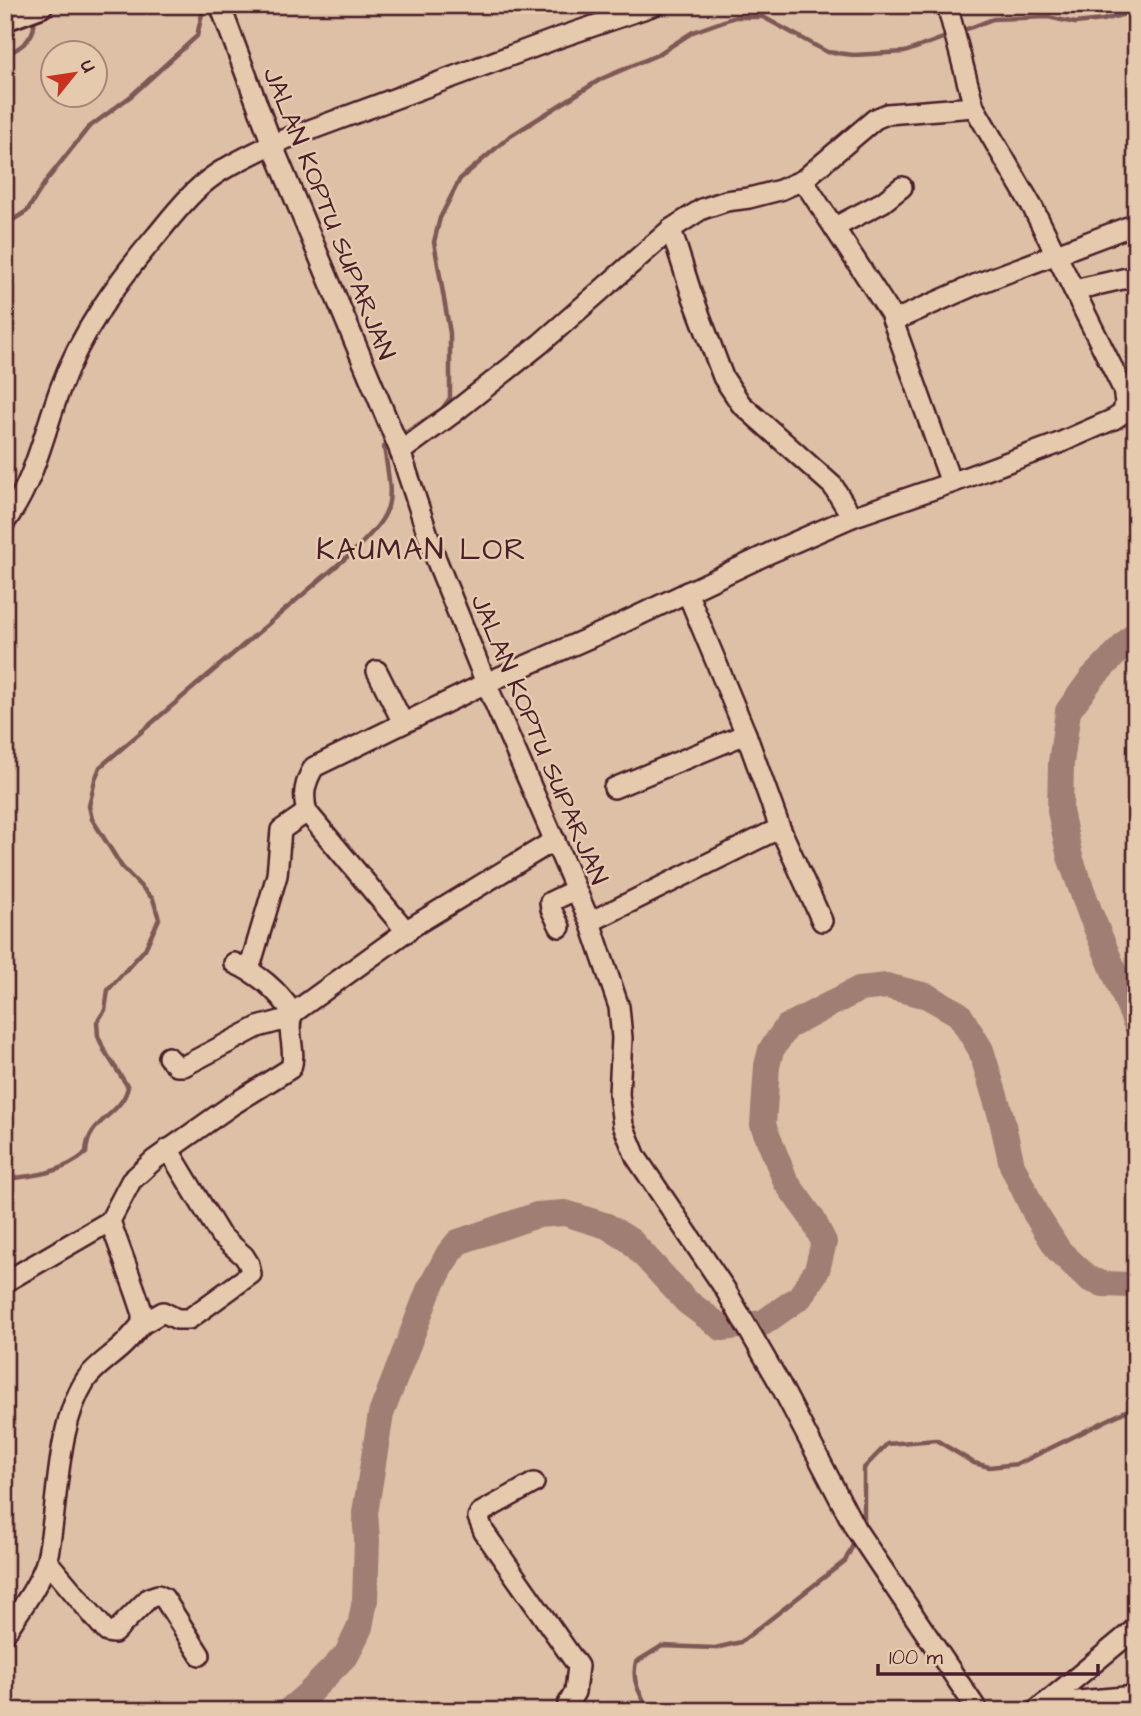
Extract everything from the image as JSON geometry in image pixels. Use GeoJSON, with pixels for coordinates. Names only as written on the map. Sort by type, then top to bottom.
{"type":"FeatureCollection","features":[{"type":"Feature","properties":{"kind":"street","name":"JALAN KOPTU SUPARJAN"},"geometry":{"type":"LineString","coordinates":[[220,5],[272,144],[399,450],[436,559],[486,683],[590,922],[618,1007],[622,1038],[619,1094],[623,1125],[636,1157],[725,1289],[780,1384],[860,1535],[978,1711]]}},
{"type":"Feature","properties":{"kind":"street"},"geometry":{"type":"LineString","coordinates":[[5,522],[26,488],[78,347],[133,263],[204,184],[233,164],[272,144],[655,5]]}},
{"type":"Feature","properties":{"kind":"street"},"geometry":{"type":"LineString","coordinates":[[407,932],[307,812],[303,799],[307,779],[314,767],[486,683],[852,517],[1057,444],[1123,413],[1123,389],[1057,253],[974,107],[948,9]]}},
{"type":"Feature","properties":{"kind":"street"},"geometry":{"type":"LineString","coordinates":[[399,450],[452,414],[540,344],[671,229],[702,209],[780,190],[803,180],[875,119],[887,114],[974,107]]}},
{"type":"Feature","properties":{"kind":"street"},"geometry":{"type":"LineString","coordinates":[[803,180],[893,321],[951,483]]}},
{"type":"Feature","properties":{"kind":"street"},"geometry":{"type":"LineString","coordinates":[[835,227],[883,202],[902,187]]}},
{"type":"Feature","properties":{"kind":"street"},"geometry":{"type":"LineString","coordinates":[[893,321],[1057,253],[1136,224]]}},
{"type":"Feature","properties":{"kind":"street"},"geometry":{"type":"LineString","coordinates":[[671,229],[723,377],[741,404],[834,486],[852,517]]}},
{"type":"Feature","properties":{"kind":"street"},"geometry":{"type":"LineString","coordinates":[[1074,290],[1136,276]]}},
{"type":"Feature","properties":{"kind":"street"},"geometry":{"type":"LineString","coordinates":[[687,592],[746,733],[780,828],[822,921]]}},
{"type":"Feature","properties":{"kind":"street"},"geometry":{"type":"LineString","coordinates":[[377,671],[403,723]]}},
{"type":"Feature","properties":{"kind":"street"},"geometry":{"type":"LineString","coordinates":[[614,788],[746,733]]}},
{"type":"Feature","properties":{"kind":"street"},"geometry":{"type":"LineString","coordinates":[[5,1282],[110,1221],[131,1181],[169,1149],[291,1068],[294,1060],[292,1015],[279,993],[249,971],[277,875],[281,830],[307,812]]}},
{"type":"Feature","properties":{"kind":"street"},"geometry":{"type":"LineString","coordinates":[[590,922],[780,828]]}},
{"type":"Feature","properties":{"kind":"street"},"geometry":{"type":"LineString","coordinates":[[167,1057],[177,1066],[184,1066],[258,1027],[292,1015],[407,932],[555,840]]}},
{"type":"Feature","properties":{"kind":"street"},"geometry":{"type":"LineString","coordinates":[[560,927],[550,902],[575,890]]}},
{"type":"Feature","properties":{"kind":"street"},"geometry":{"type":"LineString","coordinates":[[5,1633],[22,1609],[47,1561],[57,1476],[72,1409],[87,1378],[142,1324],[163,1312],[177,1319],[189,1319],[251,1274],[244,1256],[220,1235],[169,1149]]}},
{"type":"Feature","properties":{"kind":"street"},"geometry":{"type":"LineString","coordinates":[[110,1221],[142,1311],[142,1324]]}},
{"type":"Feature","properties":{"kind":"street"},"geometry":{"type":"LineString","coordinates":[[534,1483],[480,1513],[478,1517],[484,1532],[578,1666],[575,1692],[568,1708]]}},
{"type":"Feature","properties":{"kind":"street"},"geometry":{"type":"LineString","coordinates":[[47,1561],[111,1633],[149,1598],[158,1595],[164,1598],[200,1654]]}},
{"type":"Feature","properties":{"kind":"street"},"geometry":{"type":"LineString","coordinates":[[1040,1708],[1136,1628]]}},
{"type":"Feature","properties":{"kind":"street"},"geometry":{"type":"LineString","coordinates":[[1040,1708],[1136,1696]]}},
{"type":"Feature","properties":{"kind":"waterway"},"geometry":{"type":"LineString","coordinates":[[5,225],[27,211],[46,181],[88,128],[131,96],[197,36],[204,5]]}},
{"type":"Feature","properties":{"kind":"waterway"},"geometry":{"type":"LineString","coordinates":[[959,32],[993,19],[1048,17],[1075,23],[1103,20],[1136,11]]}},
{"type":"Feature","properties":{"kind":"waterway"},"geometry":{"type":"LineString","coordinates":[[5,55],[28,40],[34,29],[33,15]]}},
{"type":"Feature","properties":{"kind":"waterway"},"geometry":{"type":"LineString","coordinates":[[401,436],[442,409],[450,398],[450,333],[434,242],[440,218],[460,179],[509,137],[601,79],[657,55],[693,32],[735,17],[763,17],[827,52],[854,55],[905,52],[951,35]]}},
{"type":"Feature","properties":{"kind":"waterway"},"geometry":{"type":"LineString","coordinates":[[5,1179],[48,1172],[77,1160],[86,1153],[92,1133],[119,1105],[128,1087],[104,1050],[98,1036],[97,1022],[105,1010],[108,990],[145,949],[159,919],[153,899],[122,867],[92,819],[89,806],[100,767],[368,537],[385,515],[388,505],[390,494],[384,447],[391,443]]}},
{"type":"Feature","properties":{"kind":"waterway"},"geometry":{"type":"LineString","coordinates":[[1136,633],[1092,678],[1068,711],[1061,763],[1060,811],[1070,857],[1136,1024]]}},
{"type":"Feature","properties":{"kind":"waterway"},"geometry":{"type":"LineString","coordinates":[[288,1711],[347,1654],[360,1627],[365,1600],[365,1513],[381,1414],[429,1290],[449,1253],[458,1242],[537,1215],[565,1213],[607,1226],[631,1241],[686,1301],[722,1328],[763,1323],[800,1297],[817,1270],[824,1242],[812,1218],[786,1182],[763,1125],[767,1066],[771,1050],[787,1027],[859,989],[887,986],[927,996],[959,1014],[981,1050],[1001,1116],[1012,1165],[1035,1213],[1059,1251],[1089,1279],[1103,1284],[1131,1285],[1136,1281]]}},
{"type":"Feature","properties":{"kind":"waterway"},"geometry":{"type":"LineString","coordinates":[[862,1526],[864,1468],[887,1444],[936,1440],[974,1463],[989,1467],[1018,1464],[1136,1406]]}},
{"type":"Feature","properties":{"kind":"waterway"},"geometry":{"type":"LineString","coordinates":[[650,1711],[636,1682],[636,1662],[662,1646],[715,1648],[741,1642],[845,1561],[855,1541]]}},
{"type":"Feature","properties":{"kind":"district","name":"KAUMAN LOR"},"geometry":{"type":"Point","coordinates":[422,549]}}]}
